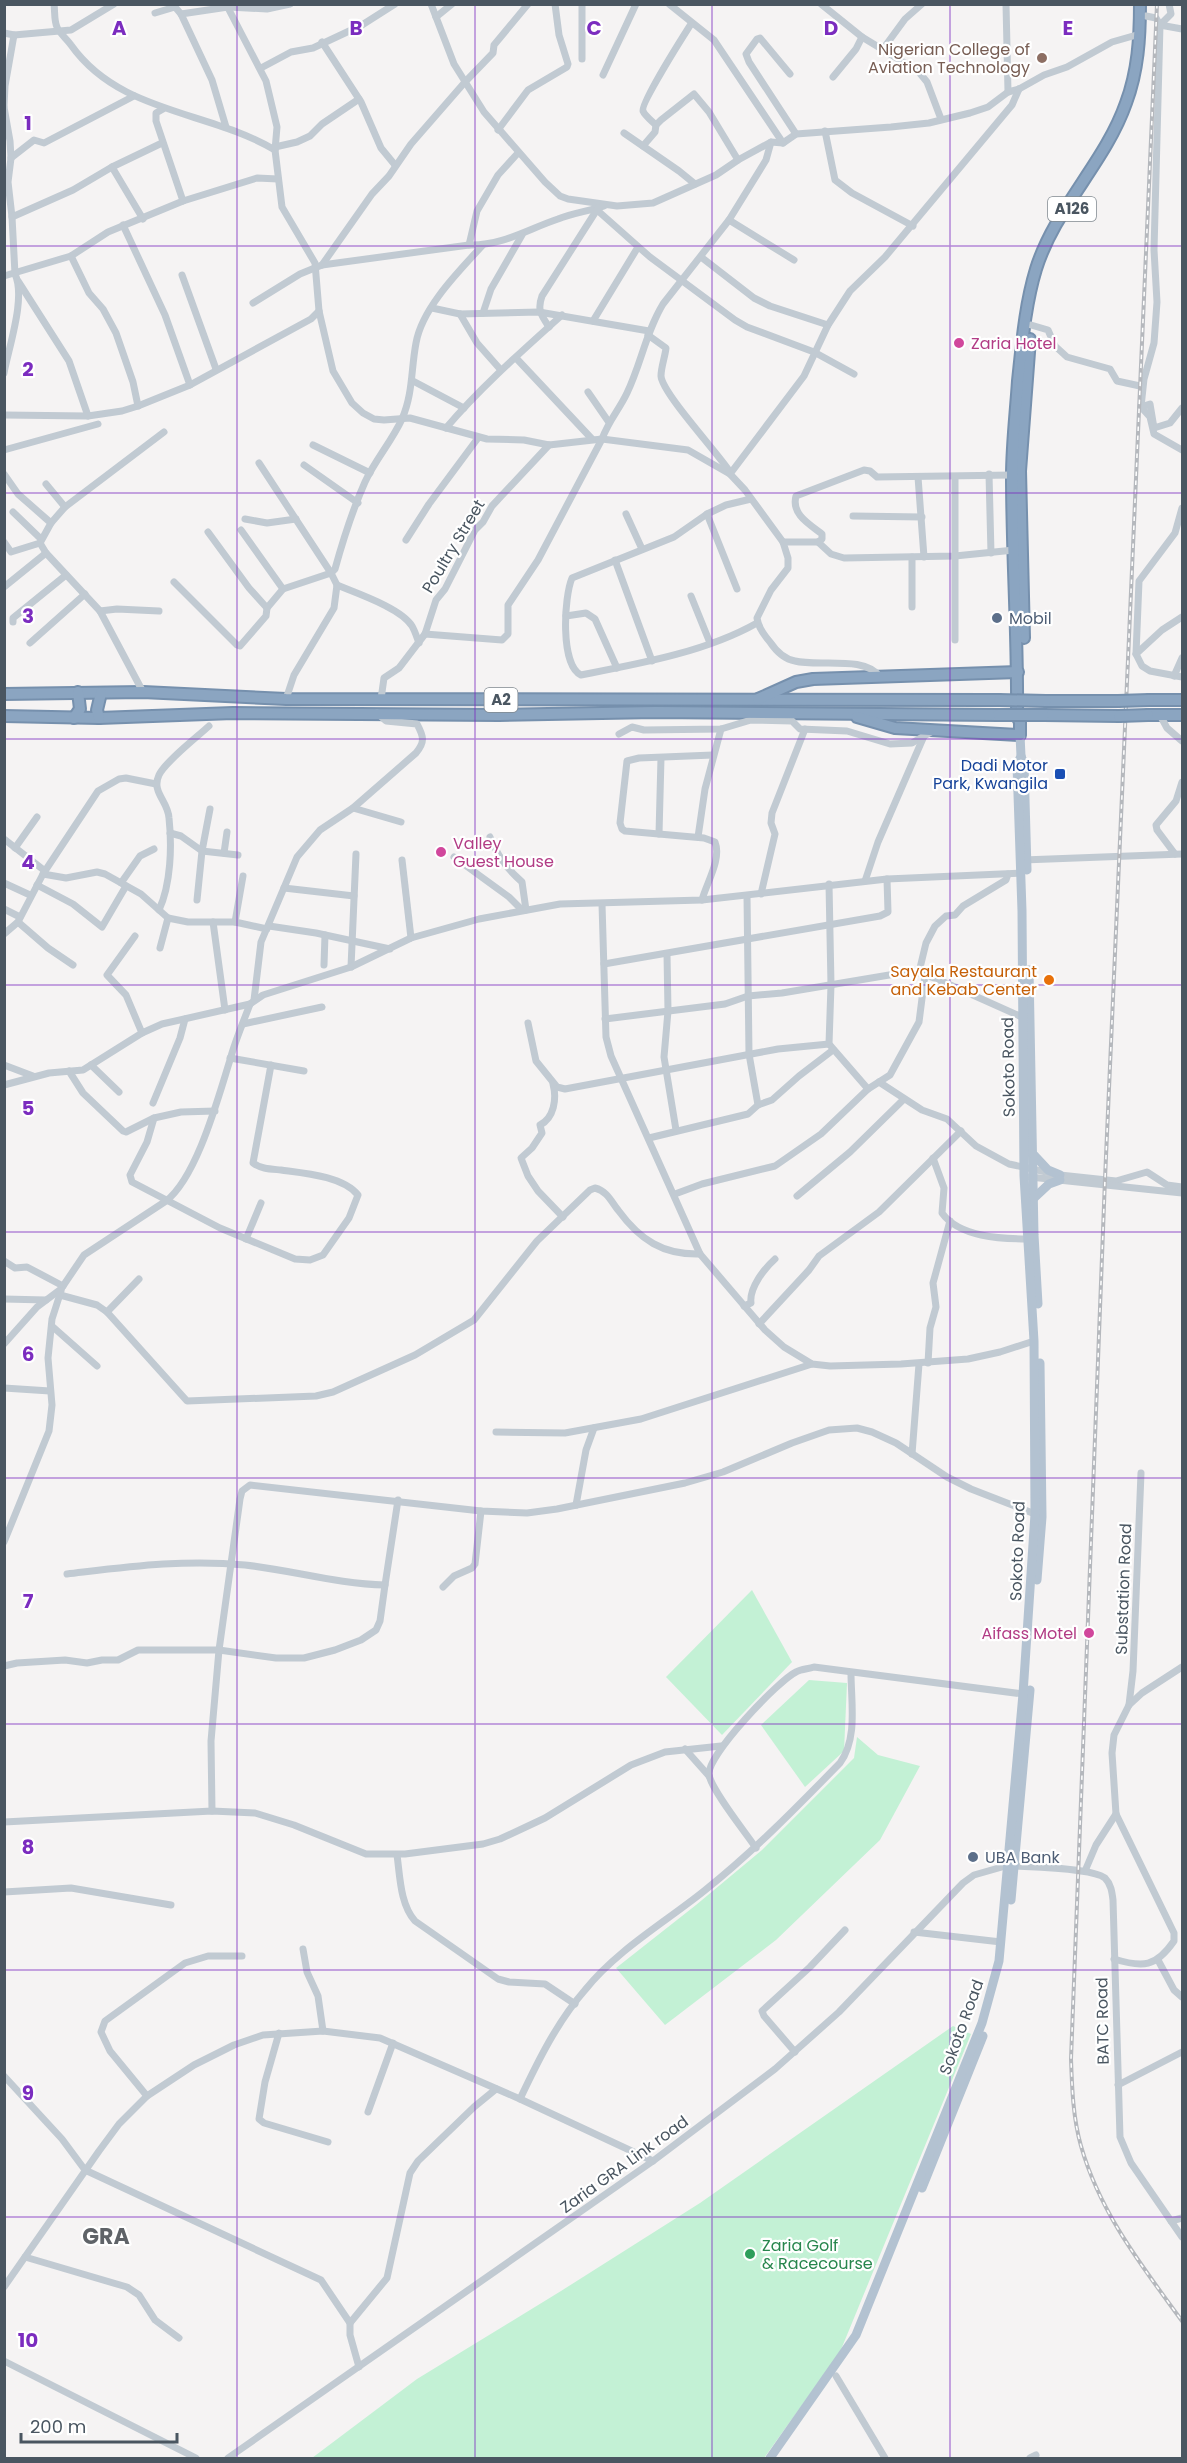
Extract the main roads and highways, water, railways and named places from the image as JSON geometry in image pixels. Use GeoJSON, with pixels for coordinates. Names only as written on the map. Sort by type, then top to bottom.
{"type":"FeatureCollection","features":[{"type":"Feature","properties":{"kind":"highway","name":"A126"},"geometry":{"type":"LineString","coordinates":[[1020,735],[1020,722],[1017,716],[1018,672],[1012,475],[1024,327],[1036,269],[1054,227],[1106,145],[1126,104],[1140,34],[1140,4]]}},
{"type":"Feature","properties":{"kind":"highway","name":"A126"},"geometry":{"type":"LineString","coordinates":[[1020,722],[1024,717],[1025,672],[1020,471],[1031,325],[1041,274],[1051,248],[1064,221],[1116,139],[1131,107],[1144,58],[1146,4]]}},
{"type":"Feature","properties":{"kind":"highway"},"geometry":{"type":"LineString","coordinates":[[750,701],[805,680],[1018,672]]}},
{"type":"Feature","properties":{"kind":"highway"},"geometry":{"type":"LineString","coordinates":[[74,718],[80,710],[78,692]]}},
{"type":"Feature","properties":{"kind":"highway","name":"A2"},"geometry":{"type":"LineString","coordinates":[[4,694],[143,692],[286,699],[1182,700]]}},
{"type":"Feature","properties":{"kind":"highway"},"geometry":{"type":"LineString","coordinates":[[99,718],[97,710],[101,693]]}},
{"type":"Feature","properties":{"kind":"highway"},"geometry":{"type":"LineString","coordinates":[[906,701],[907,714]]}},
{"type":"Feature","properties":{"kind":"highway","name":"A2"},"geometry":{"type":"LineString","coordinates":[[4,716],[99,718],[233,713],[1182,715]]}},
{"type":"Feature","properties":{"kind":"highway"},"geometry":{"type":"LineString","coordinates":[[839,713],[895,728],[929,733],[1020,735]]}},
{"type":"Feature","properties":{"kind":"main road","name":"Sokoto Road"},"geometry":{"type":"LineString","coordinates":[[1019,1781],[1035,1514],[1034,1341],[1028,1239],[1029,1173],[1022,1017],[1021,873],[1024,860],[1017,765],[1021,756],[1020,735]]}},
{"type":"Feature","properties":{"kind":"main road"},"geometry":{"type":"LineString","coordinates":[[1024,860],[1034,1154],[1029,1173]]}},
{"type":"Feature","properties":{"kind":"main road"},"geometry":{"type":"LineString","coordinates":[[1034,1154],[1048,1170],[1060,1177],[1034,1198]]}},
{"type":"Feature","properties":{"kind":"main road","name":"Sokoto Road"},"geometry":{"type":"LineString","coordinates":[[777,2458],[861,2339],[956,2107],[986,2026],[1004,1963],[1042,1517],[1040,1342],[1035,1267],[1034,1198],[1029,1173]]}},
{"type":"Feature","properties":{"kind":"main road","name":"Sokoto Road"},"geometry":{"type":"LineString","coordinates":[[770,2458],[856,2335],[982,2023],[999,1961],[1012,1865]]}},
{"type":"Feature","properties":{"kind":"railway"},"geometry":{"type":"LineString","coordinates":[[1157,4],[1105,1179],[1071,2059],[1076,2125],[1089,2171],[1124,2238],[1182,2321]]}},
{"type":"Feature","properties":{"kind":"place","name":"Nigerian College of Aviation Technology"},"geometry":{"type":"Point","coordinates":[1042,58]}},
{"type":"Feature","properties":{"kind":"place","name":"Zaria Hotel"},"geometry":{"type":"Point","coordinates":[959,343]}},
{"type":"Feature","properties":{"kind":"place","name":"Mobil"},"geometry":{"type":"Point","coordinates":[997,618]}},
{"type":"Feature","properties":{"kind":"place","name":"Dadi Motor Park, Kwangila"},"geometry":{"type":"Point","coordinates":[1060,774]}},
{"type":"Feature","properties":{"kind":"place","name":"Valley Guest House"},"geometry":{"type":"Point","coordinates":[441,852]}},
{"type":"Feature","properties":{"kind":"place","name":"Sayala Restaurant and Kebab Center"},"geometry":{"type":"Point","coordinates":[1049,980]}},
{"type":"Feature","properties":{"kind":"place","name":"Aifass Motel"},"geometry":{"type":"Point","coordinates":[1089,1633]}},
{"type":"Feature","properties":{"kind":"place","name":"UBA Bank"},"geometry":{"type":"Point","coordinates":[973,1857]}},
{"type":"Feature","properties":{"kind":"place","name":"Zaria Golf & Racecourse"},"geometry":{"type":"Point","coordinates":[750,2254]}},
{"type":"Feature","properties":{"kind":"district","name":"GRA"},"geometry":{"type":"Point","coordinates":[106,2236]}}]}
